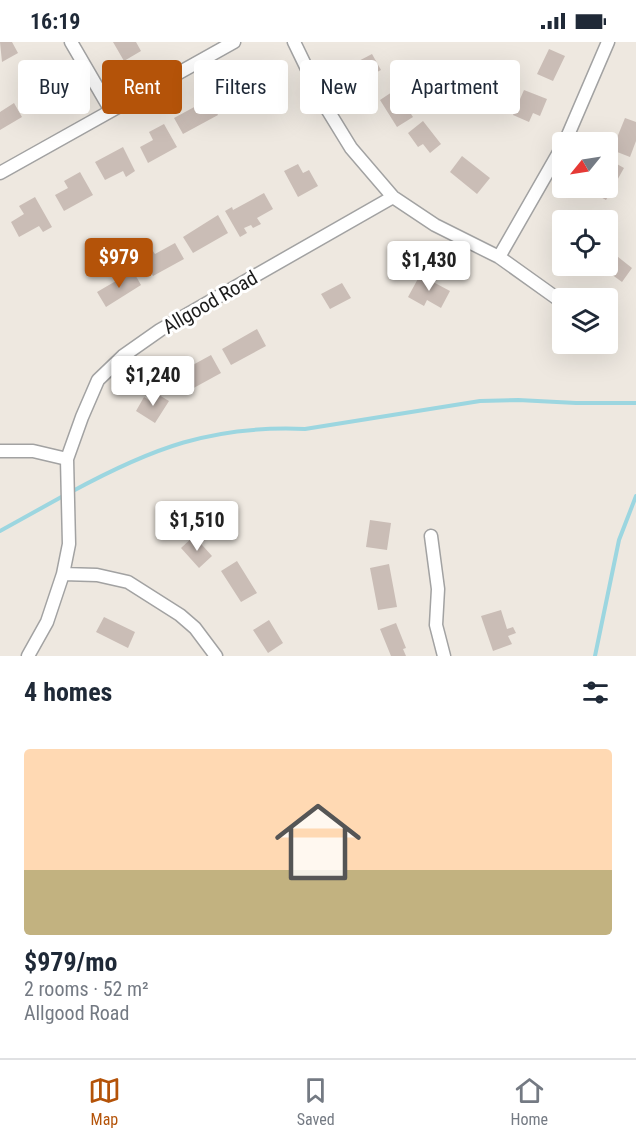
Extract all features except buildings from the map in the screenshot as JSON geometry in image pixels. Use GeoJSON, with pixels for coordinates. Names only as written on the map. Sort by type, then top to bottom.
{"type":"FeatureCollection","features":[{"type":"Feature","properties":{"kind":"street"},"geometry":{"type":"LineString","coordinates":[[71,42],[102,95]]}},
{"type":"Feature","properties":{"kind":"street"},"geometry":{"type":"LineString","coordinates":[[182,70],[234,42]]}},
{"type":"Feature","properties":{"kind":"street"},"geometry":{"type":"LineString","coordinates":[[294,42],[324,104],[351,148],[393,196],[435,225],[499,257],[552,295]]}},
{"type":"Feature","properties":{"kind":"street"},"geometry":{"type":"LineString","coordinates":[[569,132],[608,42]]}},
{"type":"Feature","properties":{"kind":"street"},"geometry":{"type":"LineString","coordinates":[[0,172],[102,114]]}},
{"type":"Feature","properties":{"kind":"street"},"geometry":{"type":"LineString","coordinates":[[499,257],[552,164]]}},
{"type":"Feature","properties":{"kind":"street","name":"Allgood Road"},"geometry":{"type":"LineString","coordinates":[[28,656],[46,622],[63,574],[69,544],[67,459],[98,380],[123,356],[160,330],[393,196]]}},
{"type":"Feature","properties":{"kind":"street"},"geometry":{"type":"LineString","coordinates":[[0,451],[33,452],[67,459]]}},
{"type":"Feature","properties":{"kind":"street"},"geometry":{"type":"LineString","coordinates":[[430,536],[438,590],[436,625],[444,656]]}},
{"type":"Feature","properties":{"kind":"street"},"geometry":{"type":"LineString","coordinates":[[63,574],[97,575],[128,582],[180,615],[195,628],[216,656]]}},
{"type":"Feature","properties":{"kind":"waterway"},"geometry":{"type":"LineString","coordinates":[[71,492],[100,476],[156,452],[184,442],[241,431],[305,429],[480,401],[636,403]]}},
{"type":"Feature","properties":{"kind":"waterway"},"geometry":{"type":"LineString","coordinates":[[0,531],[65,495]]}},
{"type":"Feature","properties":{"kind":"waterway"},"geometry":{"type":"LineString","coordinates":[[595,656],[619,540],[636,496]]}}]}
